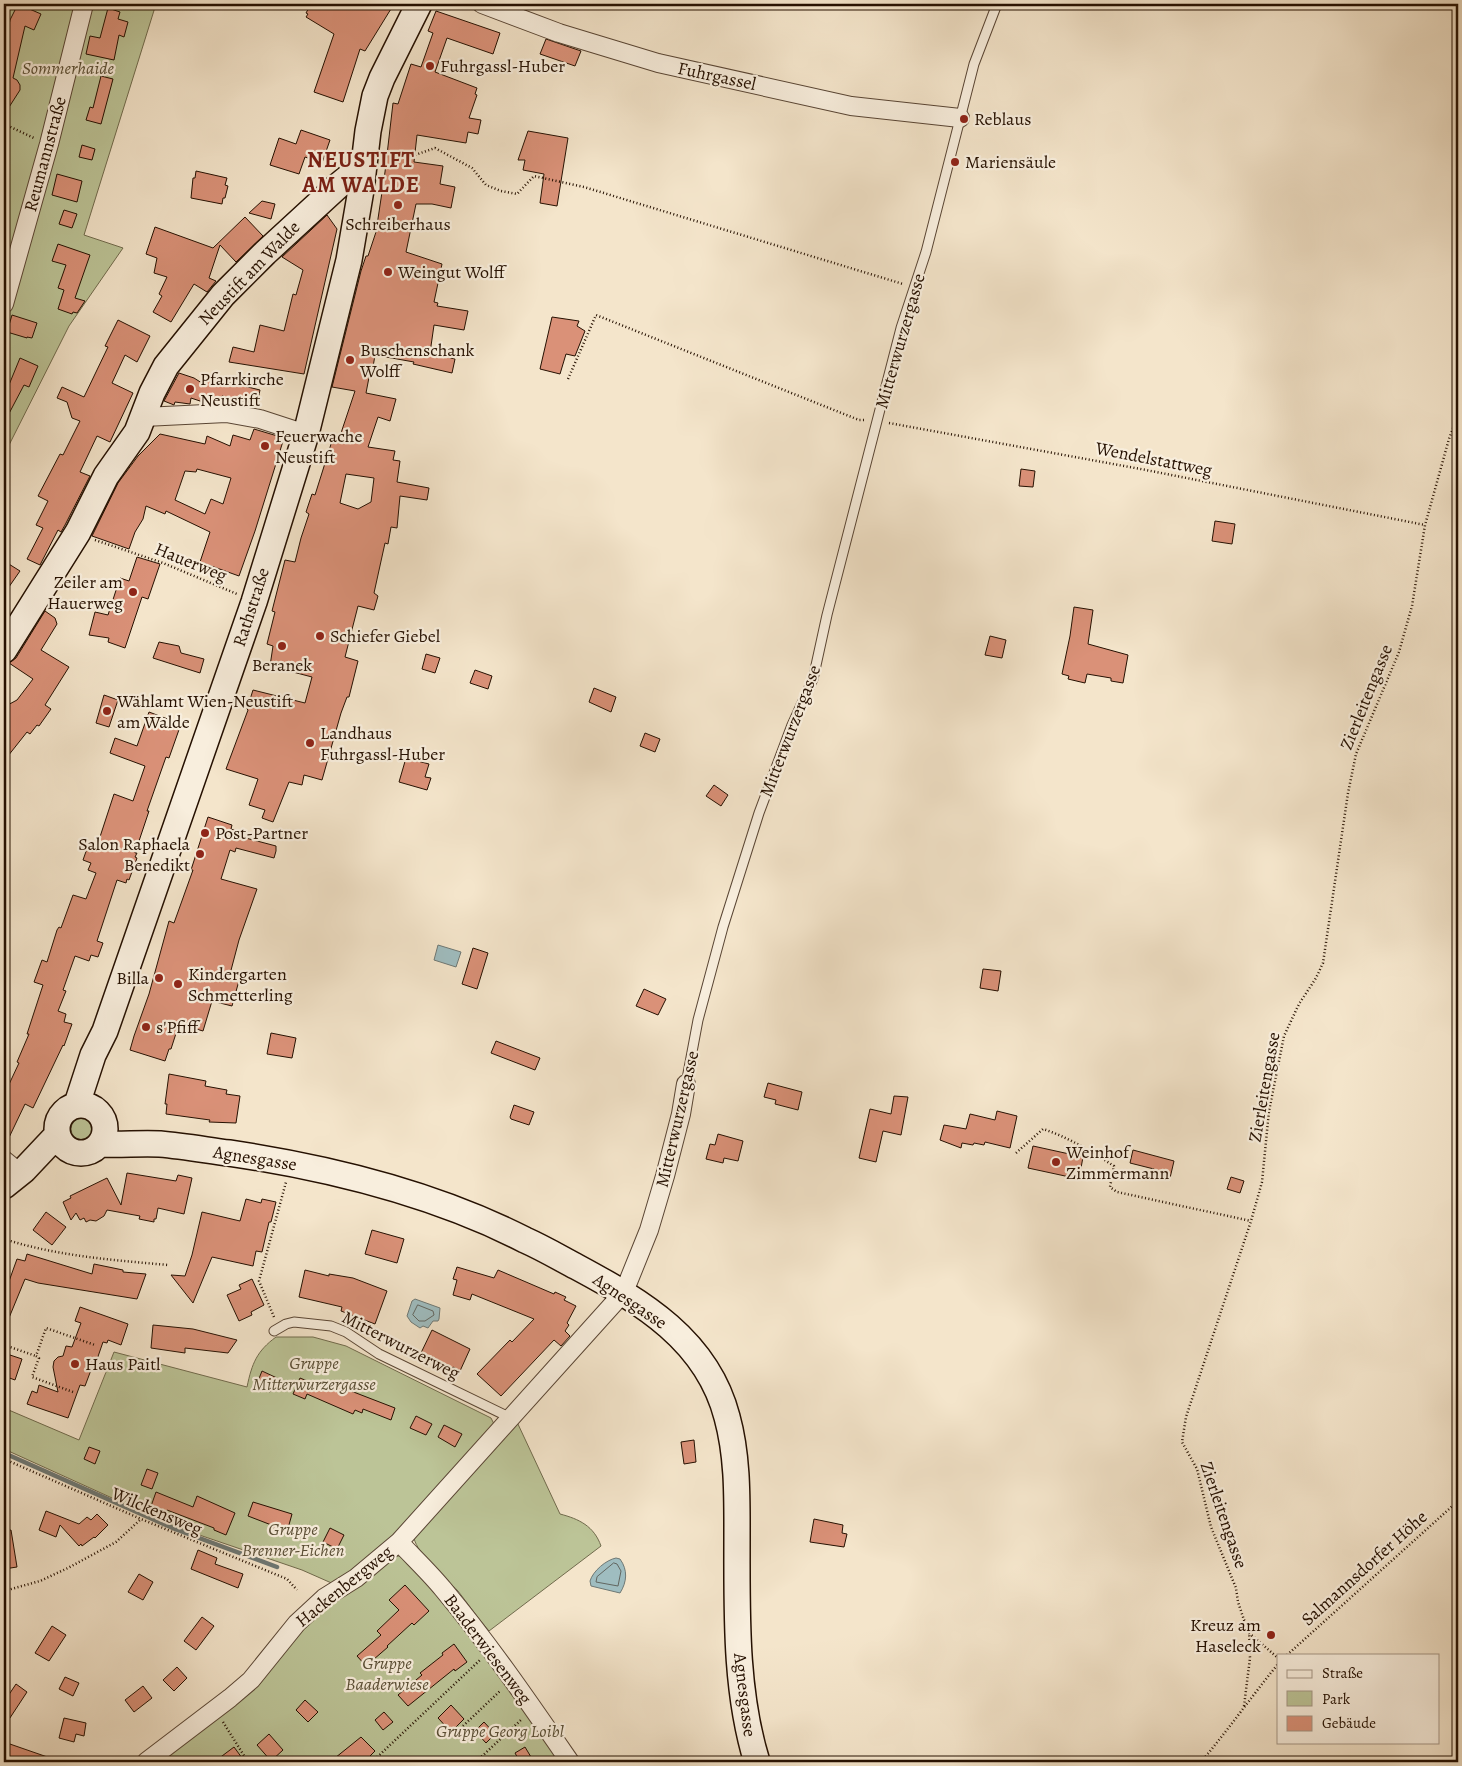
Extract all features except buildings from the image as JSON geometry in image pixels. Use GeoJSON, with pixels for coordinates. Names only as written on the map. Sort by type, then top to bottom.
{"type":"FeatureCollection","features":[{"type":"Feature","properties":{"kind":"street","name":"Reumannstraße"},"geometry":{"type":"LineString","coordinates":[[4,304],[49,144],[84,4]]}},
{"type":"Feature","properties":{"kind":"street"},"geometry":{"type":"LineString","coordinates":[[363,172],[375,96],[419,4]]}},
{"type":"Feature","properties":{"kind":"street","name":"Fuhrgassel"},"geometry":{"type":"LineString","coordinates":[[482,4],[559,33],[658,63],[851,106],[960,118]]}},
{"type":"Feature","properties":{"kind":"street","name":"Neustift am Walde"},"geometry":{"type":"LineString","coordinates":[[4,650],[78,532],[106,476],[138,432],[152,393],[163,371],[223,295],[264,253],[350,176],[363,172]]}},
{"type":"Feature","properties":{"kind":"street","name":"Rathstraße"},"geometry":{"type":"LineString","coordinates":[[94,1120],[93,1055],[105,1032],[254,602],[306,434],[349,260],[363,172]]}},
{"type":"Feature","properties":{"kind":"street"},"geometry":{"type":"LineString","coordinates":[[144,417],[236,414],[260,419],[306,434]]}},
{"type":"Feature","properties":{"kind":"street","name":"Mitterwurzergasse"},"geometry":{"type":"LineString","coordinates":[[510,1418],[624,1292],[649,1230],[666,1176],[686,1084]]}},
{"type":"Feature","properties":{"kind":"street"},"geometry":{"type":"LineString","coordinates":[[68,1108],[94,1120],[94,1150],[86,1154],[76,1153],[63,1142],[57,1125],[61,1115],[68,1108]]}},
{"type":"Feature","properties":{"kind":"street","name":"Agnesgasse"},"geometry":{"type":"LineString","coordinates":[[94,1120],[158,1144],[336,1172],[373,1182],[472,1216],[524,1239],[624,1292],[663,1320],[696,1354],[708,1372],[720,1396],[734,1449],[738,1630],[742,1681],[751,1743],[757,1762]]}},
{"type":"Feature","properties":{"kind":"street"},"geometry":{"type":"LineString","coordinates":[[13,1172],[63,1142]]}},
{"type":"Feature","properties":{"kind":"street","name":"Hackenbergweg"},"geometry":{"type":"LineString","coordinates":[[146,1762],[216,1710],[251,1680],[297,1623],[324,1598],[356,1578],[399,1542],[510,1418]]}},
{"type":"Feature","properties":{"kind":"street","name":"Baaderwiesenweg"},"geometry":{"type":"LineString","coordinates":[[399,1542],[442,1587],[491,1650],[570,1762]]}},
{"type":"Feature","properties":{"kind":"lane","name":"Mitterwurzergasse"},"geometry":{"type":"LineString","coordinates":[[686,1084],[698,1020],[722,927],[758,813],[792,725],[813,679],[827,615],[901,328],[926,252],[974,64],[997,4]]}},
{"type":"Feature","properties":{"kind":"lane","name":"Mitterwurzerweg"},"geometry":{"type":"LineString","coordinates":[[276,1330],[294,1322],[331,1326],[346,1332],[379,1354],[510,1418]]}},
{"type":"Feature","properties":{"kind":"path"},"geometry":{"type":"LineString","coordinates":[[4,124],[49,144]]}},
{"type":"Feature","properties":{"kind":"path"},"geometry":{"type":"LineString","coordinates":[[415,155],[435,148],[472,168],[486,185],[501,191],[518,194],[534,176],[584,187],[914,287]]}},
{"type":"Feature","properties":{"kind":"path","name":"Wendelstattweg"},"geometry":{"type":"LineString","coordinates":[[568,379],[596,315],[859,420],[878,421],[1146,470],[1425,525]]}},
{"type":"Feature","properties":{"kind":"path","name":"Zierleitengasse"},"geometry":{"type":"LineString","coordinates":[[1244,1706],[1250,1658],[1249,1625],[1244,1620],[1236,1588],[1211,1528],[1197,1469],[1182,1442],[1186,1417],[1251,1221],[1262,1182],[1269,1111],[1284,1036],[1299,1004],[1316,978],[1323,963],[1348,794],[1356,754],[1399,652],[1412,606],[1425,525],[1449,439],[1458,415]]}},
{"type":"Feature","properties":{"kind":"path","name":"Hauerweg"},"geometry":{"type":"LineString","coordinates":[[118,547],[163,563],[254,602]]}},
{"type":"Feature","properties":{"kind":"path"},"geometry":{"type":"LineString","coordinates":[[1016,1153],[1043,1129],[1087,1149],[1114,1166],[1110,1187],[1117,1192],[1251,1221]]}},
{"type":"Feature","properties":{"kind":"path"},"geometry":{"type":"LineString","coordinates":[[276,1330],[259,1282],[292,1164]]}},
{"type":"Feature","properties":{"kind":"path"},"geometry":{"type":"LineString","coordinates":[[4,1238],[30,1248],[66,1255],[168,1265]]}},
{"type":"Feature","properties":{"kind":"path"},"geometry":{"type":"LineString","coordinates":[[36,1356],[46,1328],[94,1345]]}},
{"type":"Feature","properties":{"kind":"path"},"geometry":{"type":"LineString","coordinates":[[4,1345],[39,1358],[32,1377],[73,1392]]}},
{"type":"Feature","properties":{"kind":"path","name":"Wilckensweg"},"geometry":{"type":"LineString","coordinates":[[4,1459],[141,1519],[286,1578],[297,1590]]}},
{"type":"Feature","properties":{"kind":"path","name":"Salmannsdorfer Höhe"},"geometry":{"type":"LineString","coordinates":[[1288,1654],[1458,1501]]}},
{"type":"Feature","properties":{"kind":"path"},"geometry":{"type":"LineString","coordinates":[[4,1591],[40,1581],[68,1568],[116,1542],[141,1519]]}},
{"type":"Feature","properties":{"kind":"path"},"geometry":{"type":"LineString","coordinates":[[1249,1633],[1277,1657]]}},
{"type":"Feature","properties":{"kind":"path"},"geometry":{"type":"LineString","coordinates":[[372,1762],[491,1650]]}},
{"type":"Feature","properties":{"kind":"path"},"geometry":{"type":"LineString","coordinates":[[1201,1762],[1277,1665]]}},
{"type":"Feature","properties":{"kind":"path"},"geometry":{"type":"LineString","coordinates":[[463,1726],[512,1680]]}},
{"type":"Feature","properties":{"kind":"path"},"geometry":{"type":"LineString","coordinates":[[480,1759],[532,1708]]}},
{"type":"Feature","properties":{"kind":"path"},"geometry":{"type":"LineString","coordinates":[[216,1710],[248,1762]]}},
{"type":"Feature","properties":{"kind":"green space","name":"Sommerhaide"},"geometry":{"type":"Polygon","coordinates":[[[4,4],[156,4],[84,235],[123,248],[69,326],[4,455],[4,4]]]}},
{"type":"Feature","properties":{"kind":"green space"},"geometry":{"type":"Polygon","coordinates":[[[82,1118],[90,1121],[93,1129],[90,1137],[82,1140],[74,1137],[71,1129],[74,1121],[82,1118]]]}},
{"type":"Feature","properties":{"kind":"green space"},"geometry":{"type":"Polygon","coordinates":[[[276,1337],[313,1337],[346,1346],[491,1418],[495,1426],[377,1553],[336,1585],[302,1570],[176,1527],[4,1449],[4,1408],[79,1440],[114,1352],[247,1387],[256,1358],[264,1347],[276,1337]]]}},
{"type":"Feature","properties":{"kind":"green space"},"geometry":{"type":"Polygon","coordinates":[[[517,1422],[560,1514],[585,1524],[594,1533],[601,1546],[489,1631],[458,1591],[420,1551],[414,1538],[517,1422]]]}},
{"type":"Feature","properties":{"kind":"green space","name":"Gruppe Baaderwiese"},"geometry":{"type":"Polygon","coordinates":[[[393,1556],[406,1559],[484,1651],[561,1762],[157,1762],[259,1685],[303,1627],[319,1612],[393,1556]]]}},
{"type":"Feature","properties":{"kind":"water"},"geometry":{"type":"Polygon","coordinates":[[[438,945],[461,952],[456,967],[434,960],[438,945]]]}},
{"type":"Feature","properties":{"kind":"water"},"geometry":{"type":"Polygon","coordinates":[[[415,1299],[440,1308],[438,1321],[433,1321],[428,1328],[423,1326],[420,1328],[411,1322],[407,1316],[412,1301],[415,1299]]]}},
{"type":"Feature","properties":{"kind":"water"},"geometry":{"type":"Polygon","coordinates":[[[616,1558],[620,1559],[623,1563],[625,1572],[624,1585],[620,1593],[591,1586],[590,1581],[600,1566],[616,1558]]]}},
{"type":"Feature","properties":{"kind":"waterway"},"geometry":{"type":"LineString","coordinates":[[4,1453],[175,1529],[277,1567]]}},
{"type":"Feature","properties":{"kind":"place","name":"Fuhrgassl-Huber"},"geometry":{"type":"Point","coordinates":[430,66]}},
{"type":"Feature","properties":{"kind":"place","name":"Reblaus"},"geometry":{"type":"Point","coordinates":[964,119]}},
{"type":"Feature","properties":{"kind":"place","name":"Mariensäule"},"geometry":{"type":"Point","coordinates":[955,162]}},
{"type":"Feature","properties":{"kind":"place","name":"Schreiberhaus"},"geometry":{"type":"Point","coordinates":[398,205]}},
{"type":"Feature","properties":{"kind":"place","name":"Weingut Wolff"},"geometry":{"type":"Point","coordinates":[388,272]}},
{"type":"Feature","properties":{"kind":"place","name":"Buschenschank Wolff"},"geometry":{"type":"Point","coordinates":[350,360]}},
{"type":"Feature","properties":{"kind":"place","name":"Pfarrkirche Neustift"},"geometry":{"type":"Point","coordinates":[190,389]}},
{"type":"Feature","properties":{"kind":"place","name":"Feuerwache Neustift"},"geometry":{"type":"Point","coordinates":[265,446]}},
{"type":"Feature","properties":{"kind":"place","name":"Zeiler am Hauerweg"},"geometry":{"type":"Point","coordinates":[133,592]}},
{"type":"Feature","properties":{"kind":"place","name":"Schiefer Giebel"},"geometry":{"type":"Point","coordinates":[320,636]}},
{"type":"Feature","properties":{"kind":"place","name":"Beranek"},"geometry":{"type":"Point","coordinates":[282,646]}},
{"type":"Feature","properties":{"kind":"place","name":"Wählamt Wien-Neustift am Walde"},"geometry":{"type":"Point","coordinates":[107,711]}},
{"type":"Feature","properties":{"kind":"place","name":"Landhaus Fuhrgassl-Huber"},"geometry":{"type":"Point","coordinates":[310,743]}},
{"type":"Feature","properties":{"kind":"place","name":"Post-Partner"},"geometry":{"type":"Point","coordinates":[205,833]}},
{"type":"Feature","properties":{"kind":"place","name":"Salon Raphaela Benedikt"},"geometry":{"type":"Point","coordinates":[200,854]}},
{"type":"Feature","properties":{"kind":"place","name":"Billa"},"geometry":{"type":"Point","coordinates":[159,978]}},
{"type":"Feature","properties":{"kind":"place","name":"Kindergarten Schmetterling"},"geometry":{"type":"Point","coordinates":[178,984]}},
{"type":"Feature","properties":{"kind":"place","name":"s'Pfiff"},"geometry":{"type":"Point","coordinates":[146,1027]}},
{"type":"Feature","properties":{"kind":"place","name":"Weinhof Zimmermann"},"geometry":{"type":"Point","coordinates":[1056,1162]}},
{"type":"Feature","properties":{"kind":"place","name":"Haus Paitl"},"geometry":{"type":"Point","coordinates":[75,1364]}},
{"type":"Feature","properties":{"kind":"place","name":"Kreuz am Haseleck"},"geometry":{"type":"Point","coordinates":[1271,1635]}},
{"type":"Feature","properties":{"kind":"district","name":"NEUSTIFT AM WALDE"},"geometry":{"type":"Point","coordinates":[361,172]}},
{"type":"Feature","properties":{"kind":"park label","name":"Gruppe Mitterwurzergasse"},"geometry":{"type":"Point","coordinates":[314,1374]}},
{"type":"Feature","properties":{"kind":"park label","name":"Gruppe Brenner-Eichen"},"geometry":{"type":"Point","coordinates":[293,1539]}},
{"type":"Feature","properties":{"kind":"park label","name":"Gruppe Georg Loibl"},"geometry":{"type":"Point","coordinates":[500,1731]}}]}
